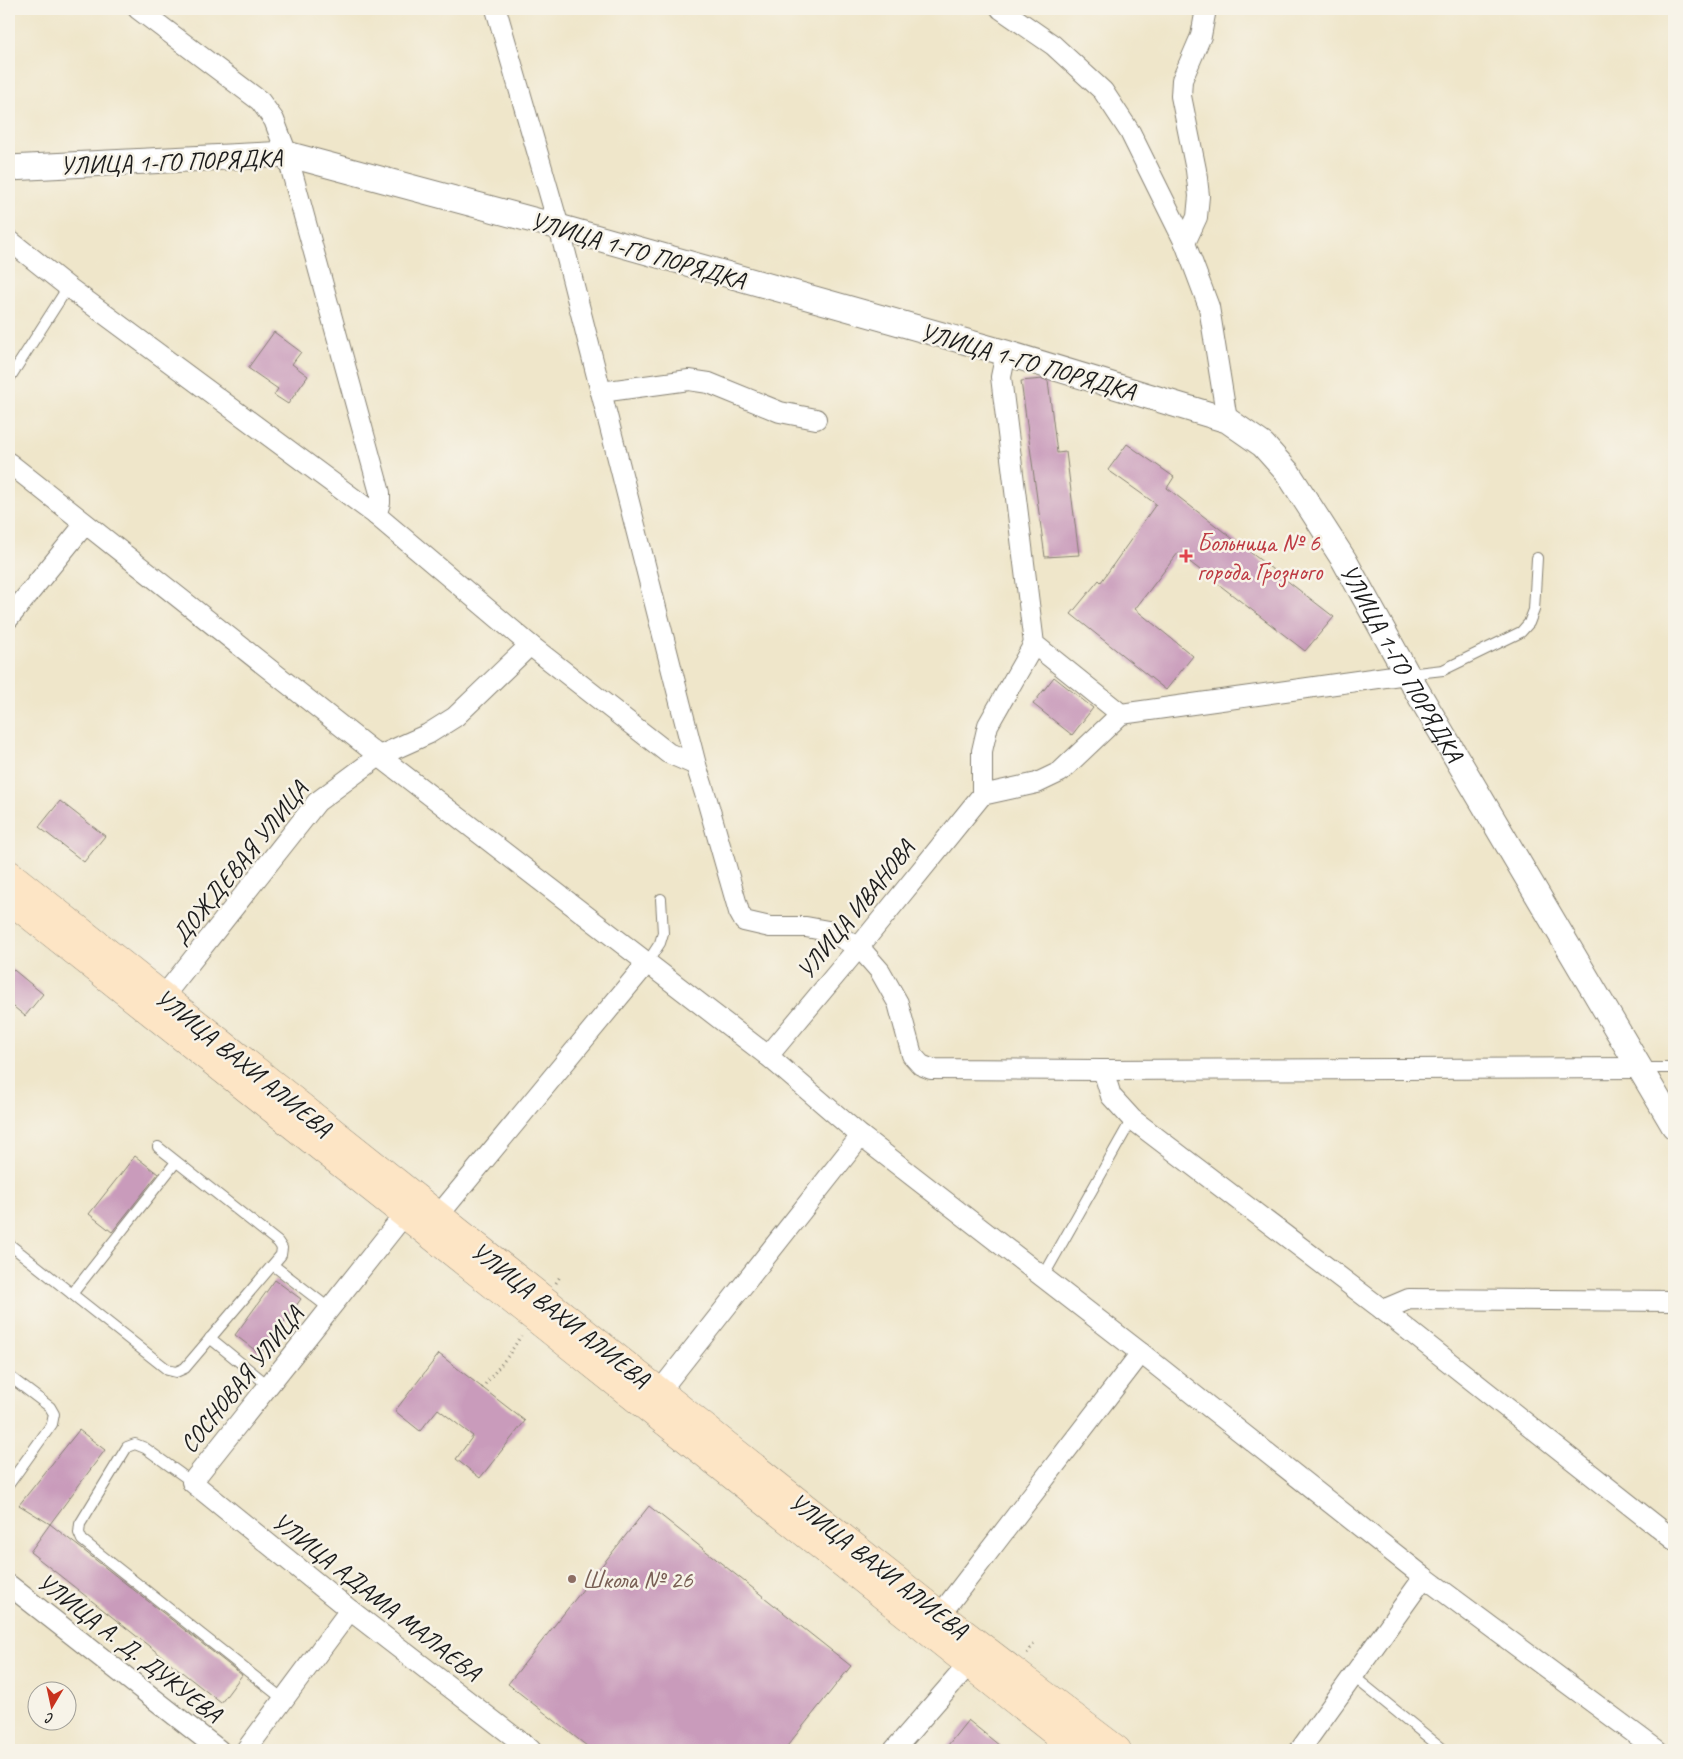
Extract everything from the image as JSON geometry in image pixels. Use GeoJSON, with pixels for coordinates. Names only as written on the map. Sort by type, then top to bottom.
{"type":"FeatureCollection","features":[{"type":"Feature","properties":{"kind":"main road","name":"УЛИЦА ВАХИ АЛИЕВА"},"geometry":{"type":"LineString","coordinates":[[9,874],[940,1615],[1117,1750]]}},
{"type":"Feature","properties":{"kind":"main road","name":"УЛИЦА ВАХИ АЛИЕВА"},"geometry":{"type":"LineString","coordinates":[[9,899],[1077,1750]]}},
{"type":"Feature","properties":{"kind":"street"},"geometry":{"type":"LineString","coordinates":[[138,9],[260,101],[274,120],[287,154],[380,493],[380,503],[376,515]]}},
{"type":"Feature","properties":{"kind":"street"},"geometry":{"type":"LineString","coordinates":[[496,9],[559,227],[696,765],[739,912],[744,921],[770,927],[806,927],[828,931],[859,947],[880,971],[898,1003],[912,1055],[921,1065],[931,1069],[1640,1068]]}},
{"type":"Feature","properties":{"kind":"street"},"geometry":{"type":"LineString","coordinates":[[1001,9],[1053,45],[1103,91],[1130,132],[1185,242],[1209,306],[1227,420]]}},
{"type":"Feature","properties":{"kind":"street"},"geometry":{"type":"LineString","coordinates":[[1185,242],[1197,217],[1199,196],[1196,170],[1181,96],[1182,80],[1201,36],[1206,9]]}},
{"type":"Feature","properties":{"kind":"street","name":"УЛИЦА 1-ГО ПОРЯДКА"},"geometry":{"type":"LineString","coordinates":[[9,168],[287,154],[559,227],[1006,353],[1227,420],[1263,445],[1288,473],[1344,560],[1407,674],[1674,1126]]}},
{"type":"Feature","properties":{"kind":"street"},"geometry":{"type":"LineString","coordinates":[[9,240],[68,287],[376,515],[530,645],[668,753],[696,765]]}},
{"type":"Feature","properties":{"kind":"street"},"geometry":{"type":"LineString","coordinates":[[1006,353],[1002,377],[1034,644],[988,725],[982,752],[982,795],[1037,783],[1060,772],[1121,714],[1407,674]]}},
{"type":"Feature","properties":{"kind":"street"},"geometry":{"type":"LineString","coordinates":[[601,392],[689,380],[709,383],[780,412],[816,419]]}},
{"type":"Feature","properties":{"kind":"street"},"geometry":{"type":"LineString","coordinates":[[9,463],[379,756],[768,1056],[861,1136],[1142,1353],[1424,1577],[1657,1750]]}},
{"type":"Feature","properties":{"kind":"street"},"geometry":{"type":"LineString","coordinates":[[9,618],[84,524]]}},
{"type":"Feature","properties":{"kind":"street"},"geometry":{"type":"LineString","coordinates":[[1034,644],[1121,714]]}},
{"type":"Feature","properties":{"kind":"street","name":"ДОЖДЕВАЯ УЛИЦА"},"geometry":{"type":"LineString","coordinates":[[163,997],[317,802],[379,756],[428,734],[455,717],[530,645]]}},
{"type":"Feature","properties":{"kind":"street","name":"УЛИЦА ИВАНОВА"},"geometry":{"type":"LineString","coordinates":[[768,1056],[982,795]]}},
{"type":"Feature","properties":{"kind":"street"},"geometry":{"type":"LineString","coordinates":[[438,1216],[647,963]]}},
{"type":"Feature","properties":{"kind":"street"},"geometry":{"type":"LineString","coordinates":[[1103,1070],[1111,1096],[1132,1118],[1383,1310],[1674,1540]]}},
{"type":"Feature","properties":{"kind":"street"},"geometry":{"type":"LineString","coordinates":[[659,1392],[861,1136]]}},
{"type":"Feature","properties":{"kind":"street","name":"СОСНОВАЯ УЛИЦА"},"geometry":{"type":"LineString","coordinates":[[192,1482],[404,1215]]}},
{"type":"Feature","properties":{"kind":"street"},"geometry":{"type":"LineString","coordinates":[[1383,1310],[1409,1299],[1674,1301]]}},
{"type":"Feature","properties":{"kind":"street"},"geometry":{"type":"LineString","coordinates":[[940,1615],[1142,1353]]}},
{"type":"Feature","properties":{"kind":"street","name":"УЛИЦА АДАМА МАЛАЕВА"},"geometry":{"type":"LineString","coordinates":[[192,1482],[350,1610],[531,1750]]}},
{"type":"Feature","properties":{"kind":"street"},"geometry":{"type":"LineString","coordinates":[[1300,1750],[1424,1577]]}},
{"type":"Feature","properties":{"kind":"street","name":"УЛИЦА А. Д. ДУКУЕВА"},"geometry":{"type":"LineString","coordinates":[[9,1585],[220,1750]]}},
{"type":"Feature","properties":{"kind":"street"},"geometry":{"type":"LineString","coordinates":[[246,1750],[350,1610]]}},
{"type":"Feature","properties":{"kind":"street"},"geometry":{"type":"LineString","coordinates":[[895,1750],[968,1665]]}},
{"type":"Feature","properties":{"kind":"lane"},"geometry":{"type":"LineString","coordinates":[[9,379],[68,287]]}},
{"type":"Feature","properties":{"kind":"lane"},"geometry":{"type":"LineString","coordinates":[[1407,674],[1443,670],[1521,632],[1529,623],[1534,610],[1537,558]]}},
{"type":"Feature","properties":{"kind":"lane"},"geometry":{"type":"LineString","coordinates":[[647,963],[660,943],[663,933],[661,899]]}},
{"type":"Feature","properties":{"kind":"lane"},"geometry":{"type":"LineString","coordinates":[[1640,1068],[1674,1068]]}},
{"type":"Feature","properties":{"kind":"lane"},"geometry":{"type":"LineString","coordinates":[[1043,1277],[1132,1118]]}},
{"type":"Feature","properties":{"kind":"lane"},"geometry":{"type":"LineString","coordinates":[[9,1244],[168,1370],[176,1372],[185,1368],[273,1265],[281,1255],[282,1248],[278,1242],[158,1147]]}},
{"type":"Feature","properties":{"kind":"lane"},"geometry":{"type":"LineString","coordinates":[[72,1294],[176,1162]]}},
{"type":"Feature","properties":{"kind":"lane"},"geometry":{"type":"LineString","coordinates":[[273,1265],[330,1309]]}},
{"type":"Feature","properties":{"kind":"lane"},"geometry":{"type":"LineString","coordinates":[[210,1338],[269,1386]]}},
{"type":"Feature","properties":{"kind":"lane"},"geometry":{"type":"LineString","coordinates":[[9,1376],[50,1407],[54,1414],[52,1424],[9,1484]]}},
{"type":"Feature","properties":{"kind":"lane"},"geometry":{"type":"LineString","coordinates":[[192,1482],[145,1448],[135,1444],[128,1447],[80,1524],[79,1533],[82,1540],[283,1699]]}},
{"type":"Feature","properties":{"kind":"lane"},"geometry":{"type":"LineString","coordinates":[[1353,1676],[1444,1750]]}},
{"type":"Feature","properties":{"kind":"building"},"geometry":{"type":"Polygon","coordinates":[[[274,332],[301,352],[292,364],[308,376],[288,404],[274,395],[278,389],[248,368],[274,332]]]}},
{"type":"Feature","properties":{"kind":"building"},"geometry":{"type":"Polygon","coordinates":[[[1043,379],[1048,381],[1057,453],[1066,452],[1079,555],[1045,557],[1021,381],[1043,379]]]}},
{"type":"Feature","properties":{"kind":"building"},"geometry":{"type":"Polygon","coordinates":[[[1127,444],[1174,477],[1167,488],[1334,617],[1305,651],[1178,553],[1135,609],[1193,656],[1166,690],[1071,614],[1099,580],[1101,582],[1156,504],[1108,470],[1127,444]]]}},
{"type":"Feature","properties":{"kind":"building"},"geometry":{"type":"Polygon","coordinates":[[[1054,677],[1093,708],[1072,735],[1033,704],[1054,677]]]}},
{"type":"Feature","properties":{"kind":"building"},"geometry":{"type":"Polygon","coordinates":[[[60,801],[105,836],[84,862],[39,827],[60,801]]]}},
{"type":"Feature","properties":{"kind":"building"},"geometry":{"type":"Polygon","coordinates":[[[9,966],[43,994],[25,1016],[9,1003],[9,966]]]}},
{"type":"Feature","properties":{"kind":"building"},"geometry":{"type":"Polygon","coordinates":[[[135,1156],[158,1174],[112,1232],[89,1214],[135,1156]]]}},
{"type":"Feature","properties":{"kind":"building"},"geometry":{"type":"Polygon","coordinates":[[[275,1280],[301,1299],[260,1354],[235,1335],[275,1280]]]}},
{"type":"Feature","properties":{"kind":"building"},"geometry":{"type":"Polygon","coordinates":[[[439,1354],[525,1421],[480,1478],[456,1459],[473,1436],[438,1409],[420,1431],[395,1411],[439,1354]]]}},
{"type":"Feature","properties":{"kind":"building"},"geometry":{"type":"Polygon","coordinates":[[[79,1430],[105,1450],[50,1524],[19,1505],[79,1430]]]}},
{"type":"Feature","properties":{"kind":"building"},"geometry":{"type":"Polygon","coordinates":[[[649,1506],[851,1666],[784,1750],[592,1750],[508,1684],[649,1506]]]}},
{"type":"Feature","properties":{"kind":"building"},"geometry":{"type":"Polygon","coordinates":[[[50,1524],[242,1675],[221,1703],[30,1552],[50,1524]]]}},
{"type":"Feature","properties":{"kind":"building"},"geometry":{"type":"Polygon","coordinates":[[[968,1720],[1005,1750],[944,1750],[968,1720]]]}},
{"type":"Feature","properties":{"kind":"place","name":"Больница № 6 города Грозного"},"geometry":{"type":"Point","coordinates":[1186,556]}},
{"type":"Feature","properties":{"kind":"place","name":"Школа № 26"},"geometry":{"type":"Point","coordinates":[572,1579]}}]}
